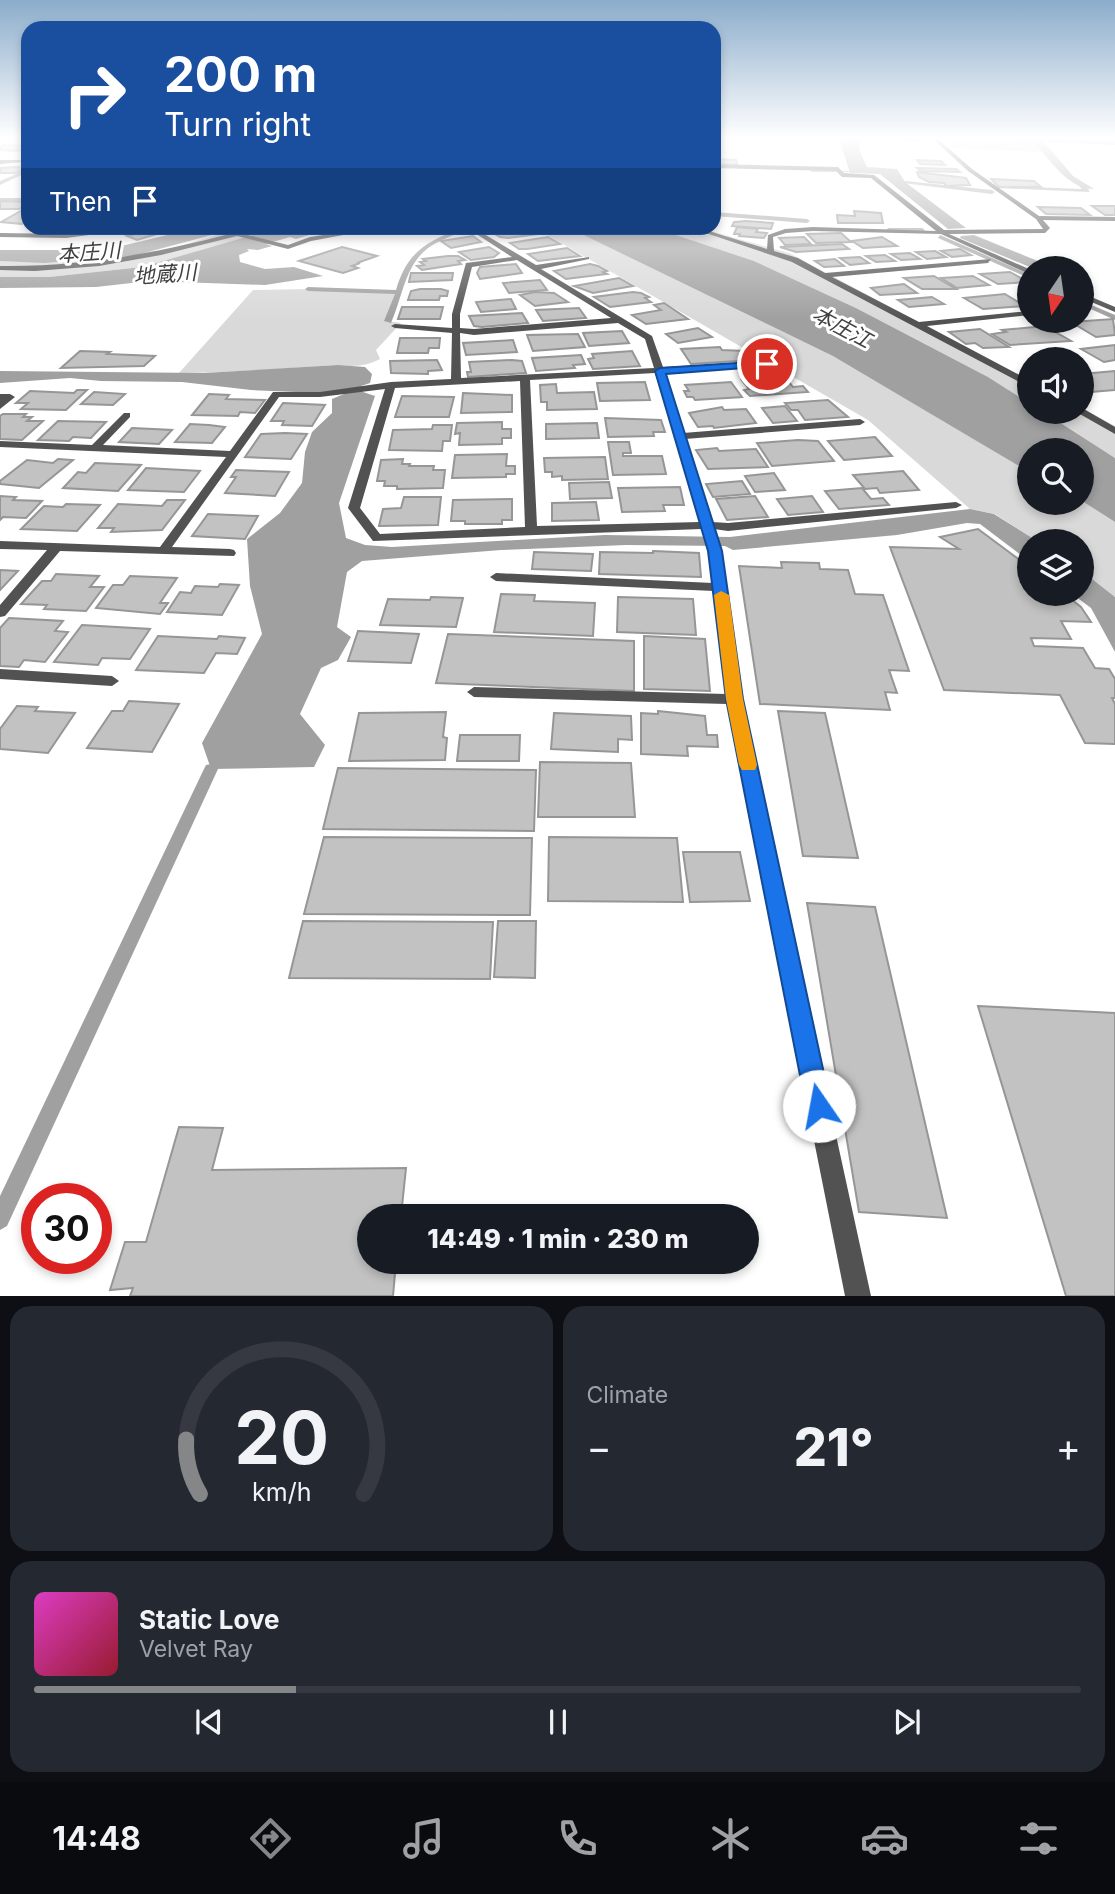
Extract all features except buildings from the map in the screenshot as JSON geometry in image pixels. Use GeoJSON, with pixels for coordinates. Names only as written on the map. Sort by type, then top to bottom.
{"type":"FeatureCollection","features":[{"type":"Feature","properties":{"kind":"street"},"geometry":{"type":"LineString","coordinates":[[901,199],[942,233],[1017,267]]}},
{"type":"Feature","properties":{"kind":"street"},"geometry":{"type":"LineString","coordinates":[[771,251],[770,236],[785,231],[813,229],[942,233],[1047,228],[1038,218],[1012,199]]}},
{"type":"Feature","properties":{"kind":"street"},"geometry":{"type":"LineString","coordinates":[[1038,218],[1115,219]]}},
{"type":"Feature","properties":{"kind":"street"},"geometry":{"type":"LineString","coordinates":[[0,235],[75,235]]}},
{"type":"Feature","properties":{"kind":"street"},"geometry":{"type":"LineString","coordinates":[[0,268],[81,268],[144,259],[232,235]]}},
{"type":"Feature","properties":{"kind":"street"},"geometry":{"type":"LineString","coordinates":[[240,235],[288,247],[310,239],[335,235]]}},
{"type":"Feature","properties":{"kind":"street"},"geometry":{"type":"LineString","coordinates":[[481,235],[649,338],[711,536],[734,699],[858,1296]]}},
{"type":"Feature","properties":{"kind":"street"},"geometry":{"type":"LineString","coordinates":[[717,235],[771,251],[825,275],[1017,378]]}},
{"type":"Feature","properties":{"kind":"street"},"geometry":{"type":"LineString","coordinates":[[456,383],[456,314],[469,265],[516,257]]}},
{"type":"Feature","properties":{"kind":"street"},"geometry":{"type":"LineString","coordinates":[[533,268],[587,258]]}},
{"type":"Feature","properties":{"kind":"street"},"geometry":{"type":"LineString","coordinates":[[825,275],[988,261]]}},
{"type":"Feature","properties":{"kind":"street"},"geometry":{"type":"LineString","coordinates":[[1094,300],[1115,310]]}},
{"type":"Feature","properties":{"kind":"street"},"geometry":{"type":"LineString","coordinates":[[917,325],[1017,314]]}},
{"type":"Feature","properties":{"kind":"street"},"geometry":{"type":"LineString","coordinates":[[395,326],[456,333],[619,320]]}},
{"type":"Feature","properties":{"kind":"street"},"geometry":{"type":"LineString","coordinates":[[164,550],[276,394],[299,397],[391,385],[526,380],[767,364]]}},
{"type":"Feature","properties":{"kind":"street"},"geometry":{"type":"LineString","coordinates":[[526,380],[531,530]]}},
{"type":"Feature","properties":{"kind":"street"},"geometry":{"type":"LineString","coordinates":[[391,385],[354,508],[377,538],[531,530],[711,536],[728,527],[956,505]]}},
{"type":"Feature","properties":{"kind":"street"},"geometry":{"type":"LineString","coordinates":[[0,397],[10,397],[0,406]]}},
{"type":"Feature","properties":{"kind":"street"},"geometry":{"type":"LineString","coordinates":[[96,448],[127,415]]}},
{"type":"Feature","properties":{"kind":"street"},"geometry":{"type":"LineString","coordinates":[[1094,419],[1115,432]]}},
{"type":"Feature","properties":{"kind":"street"},"geometry":{"type":"LineString","coordinates":[[681,436],[860,422]]}},
{"type":"Feature","properties":{"kind":"street"},"geometry":{"type":"LineString","coordinates":[[0,444],[234,454]]}},
{"type":"Feature","properties":{"kind":"street"},"geometry":{"type":"LineString","coordinates":[[0,545],[230,553]]}},
{"type":"Feature","properties":{"kind":"street"},"geometry":{"type":"LineString","coordinates":[[0,612],[56,548]]}},
{"type":"Feature","properties":{"kind":"street"},"geometry":{"type":"LineString","coordinates":[[496,577],[720,586]]}},
{"type":"Feature","properties":{"kind":"street"},"geometry":{"type":"LineString","coordinates":[[0,674],[112,681]]}},
{"type":"Feature","properties":{"kind":"street"},"geometry":{"type":"LineString","coordinates":[[474,692],[734,699]]}},
{"type":"Feature","properties":{"kind":"shaded area"},"geometry":{"type":"Polygon","coordinates":[[[721,234],[789,253],[1017,375],[1017,395],[988,377],[856,308],[754,261],[676,235],[721,234]]]}},
{"type":"Feature","properties":{"kind":"shaded area"},"geometry":{"type":"Polygon","coordinates":[[[216,235],[253,235],[142,267],[49,277],[0,277],[0,261],[101,260],[171,249],[216,235]]]}},
{"type":"Feature","properties":{"kind":"shaded area"},"geometry":{"type":"Polygon","coordinates":[[[547,235],[583,235],[834,356],[1017,465],[1017,515],[1094,515],[1094,509],[1115,522],[1115,597],[1094,580],[1094,529],[1018,529],[995,514],[970,509],[868,420],[547,235]]]}},
{"type":"Feature","properties":{"kind":"shaded area"},"geometry":{"type":"Polygon","coordinates":[[[253,290],[396,291],[387,321],[401,323],[376,350],[380,359],[358,366],[179,373],[253,290]]]}},
{"type":"Feature","properties":{"kind":"shaded area"},"geometry":{"type":"Polygon","coordinates":[[[1094,415],[1115,426],[1115,458],[1094,444],[1094,438],[1084,438],[1062,424],[1094,424],[1094,415]]]}},
{"type":"Feature","properties":{"kind":"water"},"geometry":{"type":"Polygon","coordinates":[[[912,199],[928,199],[966,228],[948,229],[912,199]]]}},
{"type":"Feature","properties":{"kind":"water","name":"本庄川"},"geometry":{"type":"Polygon","coordinates":[[[168,235],[212,235],[133,256],[44,263],[0,261],[0,250],[117,247],[168,235]]]}},
{"type":"Feature","properties":{"kind":"water","name":"地蔵川"},"geometry":{"type":"Polygon","coordinates":[[[253,235],[309,235],[266,244],[272,246],[258,250],[247,249],[249,251],[239,255],[240,262],[265,269],[294,267],[323,276],[265,285],[149,281],[96,287],[0,288],[0,277],[49,277],[142,267],[253,235]]]}},
{"type":"Feature","properties":{"kind":"water","name":"本庄江"},"geometry":{"type":"Polygon","coordinates":[[[583,235],[676,235],[754,261],[856,308],[988,377],[1017,395],[1017,424],[1062,424],[1084,438],[1017,438],[1017,465],[833,356],[583,235]]]}},
{"type":"Feature","properties":{"kind":"water"},"geometry":{"type":"Polygon","coordinates":[[[974,235],[1026,256],[1017,256],[1017,262],[960,238],[974,235]]]}},
{"type":"Feature","properties":{"kind":"water"},"geometry":{"type":"Polygon","coordinates":[[[338,365],[365,367],[372,374],[370,383],[361,386],[363,392],[375,396],[339,503],[346,538],[365,545],[392,547],[605,535],[730,537],[970,509],[994,514],[1018,529],[1017,552],[980,524],[967,523],[897,535],[733,550],[725,546],[626,545],[501,550],[362,561],[347,572],[337,627],[351,637],[338,660],[321,668],[300,714],[325,745],[314,767],[211,769],[202,743],[262,634],[250,586],[247,539],[280,513],[302,483],[305,452],[312,432],[332,413],[332,399],[344,394],[251,390],[182,382],[70,378],[0,383],[0,371],[204,373],[338,365]]]}},
{"type":"Feature","properties":{"kind":"water"},"geometry":{"type":"Polygon","coordinates":[[[1094,444],[1115,458],[1115,522],[1094,509],[1094,444]]]}},
{"type":"Feature","properties":{"kind":"water"},"geometry":{"type":"Polygon","coordinates":[[[1094,580],[1115,597],[1115,652],[1088,606],[1094,606],[1094,580]]]}},
{"type":"Feature","properties":{"kind":"waterway"},"geometry":{"type":"LineString","coordinates":[[0,200],[21,200]]}},
{"type":"Feature","properties":{"kind":"waterway"},"geometry":{"type":"LineString","coordinates":[[721,215],[807,221]]}},
{"type":"Feature","properties":{"kind":"waterway"},"geometry":{"type":"LineString","coordinates":[[888,230],[922,230]]}},
{"type":"Feature","properties":{"kind":"waterway"},"geometry":{"type":"LineString","coordinates":[[399,292],[414,258],[429,245],[449,235]]}},
{"type":"Feature","properties":{"kind":"waterway"},"geometry":{"type":"LineString","coordinates":[[940,237],[1017,271]]}},
{"type":"Feature","properties":{"kind":"waterway"},"geometry":{"type":"LineString","coordinates":[[308,289],[399,292]]}},
{"type":"Feature","properties":{"kind":"waterway"},"geometry":{"type":"LineString","coordinates":[[388,321],[399,292]]}},
{"type":"Feature","properties":{"kind":"waterway"},"geometry":{"type":"LineString","coordinates":[[1094,308],[1115,318]]}},
{"type":"Feature","properties":{"kind":"waterway"},"geometry":{"type":"LineString","coordinates":[[0,1219],[211,769]]}},
{"type":"Feature","properties":{"kind":"slow traffic"},"geometry":{"type":"LineString","coordinates":[[721,595],[734,699],[748,765]]}},
{"type":"Feature","properties":{"kind":"route"},"geometry":{"type":"LineString","coordinates":[[767,364],[660,371],[715,551],[734,699],[819,1106]]}}]}
